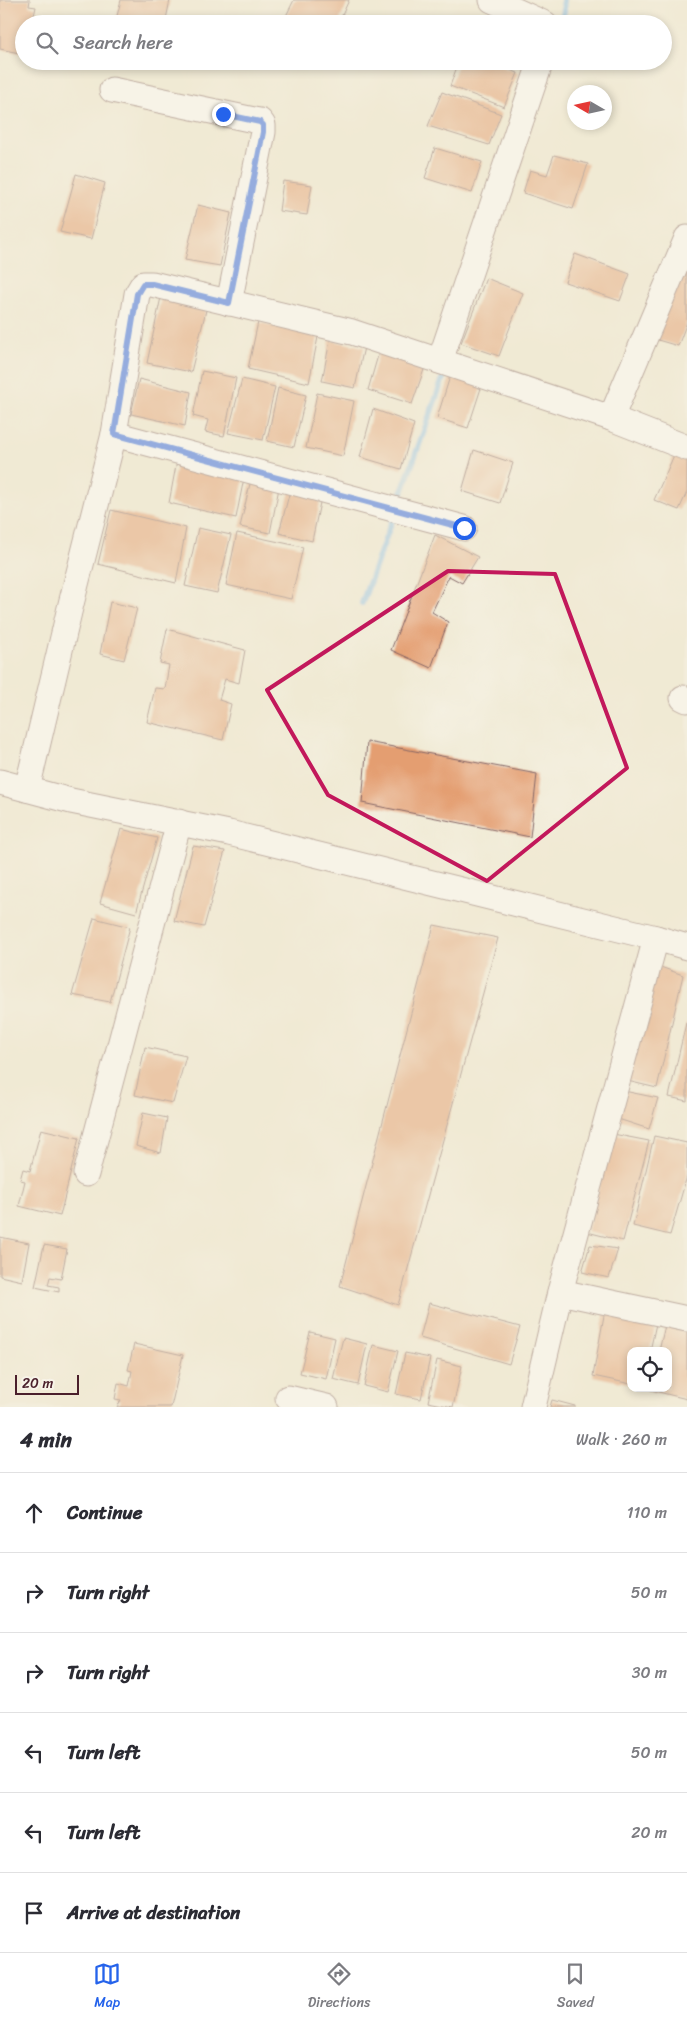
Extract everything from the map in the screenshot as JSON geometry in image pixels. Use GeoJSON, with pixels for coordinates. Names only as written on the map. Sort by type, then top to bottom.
{"type":"FeatureCollection","features":[{"type":"Feature","properties":{"kind":"street"},"geometry":{"type":"LineString","coordinates":[[492,0],[525,15]]}},
{"type":"Feature","properties":{"kind":"street"},"geometry":{"type":"LineString","coordinates":[[440,361],[538,70]]}},
{"type":"Feature","properties":{"kind":"street"},"geometry":{"type":"LineString","coordinates":[[112,90],[254,120],[263,125],[229,303]]}},
{"type":"Feature","properties":{"kind":"street"},"geometry":{"type":"LineString","coordinates":[[611,418],[687,238]]}},
{"type":"Feature","properties":{"kind":"street"},"geometry":{"type":"LineString","coordinates":[[27,789],[68,612],[114,434],[137,294],[143,284],[152,284],[352,332],[611,418],[687,448]]}},
{"type":"Feature","properties":{"kind":"street"},"geometry":{"type":"LineString","coordinates":[[114,434],[464,528]]}},
{"type":"Feature","properties":{"kind":"street"},"geometry":{"type":"LineString","coordinates":[[0,782],[71,801],[229,833],[687,947]]}},
{"type":"Feature","properties":{"kind":"street"},"geometry":{"type":"LineString","coordinates":[[86,1174],[178,822]]}},
{"type":"Feature","properties":{"kind":"street"},"geometry":{"type":"LineString","coordinates":[[533,1407],[560,1292],[656,938]]}},
{"type":"Feature","properties":{"kind":"street"},"geometry":{"type":"LineString","coordinates":[[560,1292],[687,1319]]}},
{"type":"Feature","properties":{"kind":"street"},"geometry":{"type":"LineString","coordinates":[[288,1398],[326,1407]]}},
{"type":"Feature","properties":{"kind":"highlighted area"},"geometry":{"type":"Polygon","coordinates":[[[448,571],[555,574],[627,768],[487,881],[328,795],[267,690],[448,571]]]}},
{"type":"Feature","properties":{"kind":"building"},"geometry":{"type":"Polygon","coordinates":[[[0,0],[30,0],[29,6],[36,7],[34,15],[15,15],[15,52],[0,49],[0,0]]]}},
{"type":"Feature","properties":{"kind":"building"},"geometry":{"type":"Polygon","coordinates":[[[121,0],[170,0],[167,15],[117,15],[121,0]]]}},
{"type":"Feature","properties":{"kind":"building"},"geometry":{"type":"Polygon","coordinates":[[[294,0],[349,0],[342,15],[286,15],[294,0]]]}},
{"type":"Feature","properties":{"kind":"building"},"geometry":{"type":"Polygon","coordinates":[[[456,70],[510,70],[518,73],[504,107],[450,86],[456,70]]]}},
{"type":"Feature","properties":{"kind":"building"},"geometry":{"type":"Polygon","coordinates":[[[442,92],[501,114],[489,145],[428,126],[442,92]]]}},
{"type":"Feature","properties":{"kind":"building"},"geometry":{"type":"Polygon","coordinates":[[[435,148],[482,162],[472,193],[425,178],[435,148]]]}},
{"type":"Feature","properties":{"kind":"building"},"geometry":{"type":"Polygon","coordinates":[[[554,155],[588,164],[573,209],[523,193],[530,170],[547,175],[554,155]]]}},
{"type":"Feature","properties":{"kind":"building"},"geometry":{"type":"Polygon","coordinates":[[[76,174],[105,183],[91,239],[60,232],[76,174]]]}},
{"type":"Feature","properties":{"kind":"building"},"geometry":{"type":"Polygon","coordinates":[[[283,181],[312,185],[307,215],[279,211],[283,181]]]}},
{"type":"Feature","properties":{"kind":"building"},"geometry":{"type":"Polygon","coordinates":[[[198,205],[231,213],[220,266],[185,260],[198,205]]]}},
{"type":"Feature","properties":{"kind":"building"},"geometry":{"type":"Polygon","coordinates":[[[575,254],[630,274],[620,301],[565,282],[575,254]]]}},
{"type":"Feature","properties":{"kind":"building"},"geometry":{"type":"Polygon","coordinates":[[[687,267],[687,322],[678,346],[651,338],[687,267]]]}},
{"type":"Feature","properties":{"kind":"building"},"geometry":{"type":"Polygon","coordinates":[[[486,278],[523,293],[499,356],[461,343],[486,278]]]}},
{"type":"Feature","properties":{"kind":"building"},"geometry":{"type":"Polygon","coordinates":[[[161,297],[207,306],[191,372],[147,363],[161,297]]]}},
{"type":"Feature","properties":{"kind":"building"},"geometry":{"type":"Polygon","coordinates":[[[258,322],[318,337],[309,383],[248,369],[258,322]]]}},
{"type":"Feature","properties":{"kind":"building"},"geometry":{"type":"Polygon","coordinates":[[[330,340],[364,347],[355,388],[322,381],[330,340]]]}},
{"type":"Feature","properties":{"kind":"building"},"geometry":{"type":"Polygon","coordinates":[[[381,345],[427,361],[412,404],[368,390],[381,345]]]}},
{"type":"Feature","properties":{"kind":"building"},"geometry":{"type":"Polygon","coordinates":[[[452,370],[484,379],[468,428],[437,418],[452,370]]]}},
{"type":"Feature","properties":{"kind":"building"},"geometry":{"type":"Polygon","coordinates":[[[202,371],[236,378],[224,436],[205,432],[208,420],[193,416],[202,371]]]}},
{"type":"Feature","properties":{"kind":"building"},"geometry":{"type":"Polygon","coordinates":[[[139,379],[191,392],[185,426],[131,414],[139,379]]]}},
{"type":"Feature","properties":{"kind":"building"},"geometry":{"type":"Polygon","coordinates":[[[242,379],[275,387],[263,440],[228,433],[242,379]]]}},
{"type":"Feature","properties":{"kind":"building"},"geometry":{"type":"Polygon","coordinates":[[[278,388],[306,395],[294,447],[267,441],[278,388]]]}},
{"type":"Feature","properties":{"kind":"building"},"geometry":{"type":"Polygon","coordinates":[[[317,393],[354,401],[343,456],[306,448],[317,393]]]}},
{"type":"Feature","properties":{"kind":"building"},"geometry":{"type":"Polygon","coordinates":[[[373,409],[414,424],[401,469],[360,457],[373,409]]]}},
{"type":"Feature","properties":{"kind":"building"},"geometry":{"type":"Polygon","coordinates":[[[474,450],[513,463],[500,503],[462,491],[474,450]]]}},
{"type":"Feature","properties":{"kind":"building"},"geometry":{"type":"Polygon","coordinates":[[[675,453],[687,458],[687,492],[679,510],[654,500],[675,453]]]}},
{"type":"Feature","properties":{"kind":"building"},"geometry":{"type":"Polygon","coordinates":[[[177,460],[244,478],[236,518],[169,503],[177,460]]]}},
{"type":"Feature","properties":{"kind":"building"},"geometry":{"type":"Polygon","coordinates":[[[252,475],[280,483],[270,533],[240,527],[252,475]]]}},
{"type":"Feature","properties":{"kind":"building"},"geometry":{"type":"Polygon","coordinates":[[[291,487],[322,493],[312,541],[279,533],[291,487]]]}},
{"type":"Feature","properties":{"kind":"building"},"geometry":{"type":"Polygon","coordinates":[[[111,510],[186,528],[176,583],[98,564],[111,510]]]}},
{"type":"Feature","properties":{"kind":"building"},"geometry":{"type":"Polygon","coordinates":[[[198,528],[231,535],[217,593],[185,586],[198,528]]]}},
{"type":"Feature","properties":{"kind":"building"},"geometry":{"type":"Polygon","coordinates":[[[237,533],[303,547],[291,599],[226,585],[237,533]]]}},
{"type":"Feature","properties":{"kind":"building"},"geometry":{"type":"Polygon","coordinates":[[[435,535],[478,557],[462,583],[449,576],[432,612],[448,622],[431,668],[391,650],[435,535]]]}},
{"type":"Feature","properties":{"kind":"building"},"geometry":{"type":"Polygon","coordinates":[[[110,602],[137,608],[124,660],[100,654],[110,602]]]}},
{"type":"Feature","properties":{"kind":"building"},"geometry":{"type":"Polygon","coordinates":[[[167,629],[245,650],[239,683],[225,679],[219,700],[231,704],[223,740],[147,722],[155,688],[165,689],[169,665],[160,663],[167,629]]]}},
{"type":"Feature","properties":{"kind":"building"},"geometry":{"type":"Polygon","coordinates":[[[367,742],[537,774],[530,837],[362,803],[367,742]]]}},
{"type":"Feature","properties":{"kind":"building"},"geometry":{"type":"Polygon","coordinates":[[[121,829],[157,838],[136,913],[100,903],[121,829]]]}},
{"type":"Feature","properties":{"kind":"building"},"geometry":{"type":"Polygon","coordinates":[[[193,846],[225,851],[204,927],[174,921],[193,846]]]}},
{"type":"Feature","properties":{"kind":"building"},"geometry":{"type":"Polygon","coordinates":[[[94,918],[130,927],[110,1002],[72,995],[94,918]]]}},
{"type":"Feature","properties":{"kind":"building"},"geometry":{"type":"Polygon","coordinates":[[[434,925],[498,938],[398,1305],[340,1286],[434,925]]]}},
{"type":"Feature","properties":{"kind":"building"},"geometry":{"type":"Polygon","coordinates":[[[652,964],[683,975],[657,1088],[623,1080],[652,964]]]}},
{"type":"Feature","properties":{"kind":"building"},"geometry":{"type":"Polygon","coordinates":[[[687,1023],[687,1101],[669,1097],[687,1023]]]}},
{"type":"Feature","properties":{"kind":"building"},"geometry":{"type":"Polygon","coordinates":[[[145,1047],[186,1056],[173,1103],[135,1095],[145,1047]]]}},
{"type":"Feature","properties":{"kind":"building"},"geometry":{"type":"Polygon","coordinates":[[[619,1090],[658,1098],[649,1129],[612,1117],[619,1090]]]}},
{"type":"Feature","properties":{"kind":"building"},"geometry":{"type":"Polygon","coordinates":[[[143,1113],[167,1118],[161,1153],[136,1146],[143,1113]]]}},
{"type":"Feature","properties":{"kind":"building"},"geometry":{"type":"Polygon","coordinates":[[[41,1129],[79,1138],[60,1216],[19,1206],[25,1181],[20,1180],[23,1169],[30,1171],[41,1129]]]}},
{"type":"Feature","properties":{"kind":"building"},"geometry":{"type":"Polygon","coordinates":[[[613,1134],[649,1141],[623,1241],[587,1232],[613,1134]]]}},
{"type":"Feature","properties":{"kind":"building"},"geometry":{"type":"Polygon","coordinates":[[[654,1136],[687,1143],[687,1176],[670,1235],[633,1226],[654,1136]]]}},
{"type":"Feature","properties":{"kind":"building"},"geometry":{"type":"Polygon","coordinates":[[[0,1237],[29,1243],[22,1281],[0,1276],[0,1237]]]}},
{"type":"Feature","properties":{"kind":"building"},"geometry":{"type":"Polygon","coordinates":[[[44,1245],[67,1249],[61,1279],[50,1277],[48,1285],[59,1287],[59,1292],[35,1287],[44,1245]]]}},
{"type":"Feature","properties":{"kind":"building"},"geometry":{"type":"Polygon","coordinates":[[[590,1245],[618,1249],[609,1278],[582,1272],[590,1245]]]}},
{"type":"Feature","properties":{"kind":"building"},"geometry":{"type":"Polygon","coordinates":[[[429,1303],[520,1327],[509,1364],[420,1338],[429,1303]]]}},
{"type":"Feature","properties":{"kind":"building"},"geometry":{"type":"Polygon","coordinates":[[[605,1310],[657,1319],[651,1347],[627,1347],[627,1383],[593,1376],[605,1310]]]}},
{"type":"Feature","properties":{"kind":"building"},"geometry":{"type":"Polygon","coordinates":[[[666,1321],[687,1327],[687,1399],[658,1392],[672,1392],[672,1347],[660,1347],[666,1321]]]}},
{"type":"Feature","properties":{"kind":"building"},"geometry":{"type":"Polygon","coordinates":[[[310,1332],[335,1338],[326,1379],[300,1373],[310,1332]]]}},
{"type":"Feature","properties":{"kind":"building"},"geometry":{"type":"Polygon","coordinates":[[[343,1338],[367,1344],[358,1385],[333,1379],[343,1338]]]}},
{"type":"Feature","properties":{"kind":"building"},"geometry":{"type":"Polygon","coordinates":[[[134,1344],[183,1355],[171,1407],[117,1407],[121,1400],[115,1399],[118,1383],[129,1386],[132,1371],[128,1370],[134,1344]]]}},
{"type":"Feature","properties":{"kind":"building"},"geometry":{"type":"Polygon","coordinates":[[[373,1345],[398,1351],[388,1392],[364,1386],[373,1345]]]}},
{"type":"Feature","properties":{"kind":"building"},"geometry":{"type":"Polygon","coordinates":[[[405,1353],[430,1358],[421,1399],[396,1394],[405,1353]]]}},
{"type":"Feature","properties":{"kind":"building"},"geometry":{"type":"Polygon","coordinates":[[[437,1360],[462,1366],[453,1407],[428,1402],[437,1360]]]}},
{"type":"Feature","properties":{"kind":"building"},"geometry":{"type":"Polygon","coordinates":[[[552,1400],[575,1406],[575,1407],[550,1407],[552,1400]]]}},
{"type":"Feature","properties":{"kind":"waterway"},"geometry":{"type":"LineString","coordinates":[[563,0],[563,15]]}},
{"type":"Feature","properties":{"kind":"waterway"},"geometry":{"type":"LineString","coordinates":[[397,506],[446,370]]}},
{"type":"Feature","properties":{"kind":"waterway"},"geometry":{"type":"LineString","coordinates":[[362,603],[394,515]]}},
{"type":"Feature","properties":{"kind":"route"},"geometry":{"type":"LineString","coordinates":[[223,114],[260,122],[263,125],[229,303],[152,284],[143,284],[137,294],[114,434],[464,528]]}}]}
